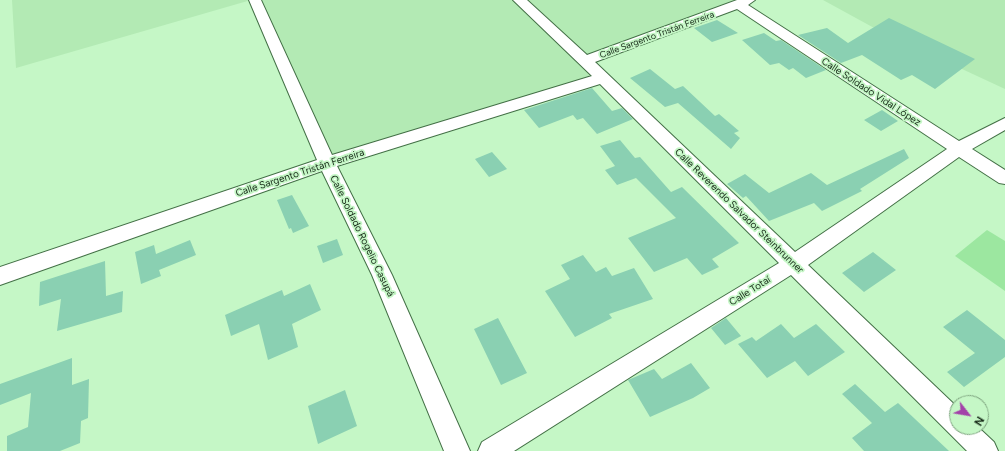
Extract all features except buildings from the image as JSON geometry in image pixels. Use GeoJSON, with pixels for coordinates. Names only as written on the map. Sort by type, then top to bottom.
{"type":"FeatureCollection","features":[{"type":"Feature","properties":{"kind":"street","name":"Calle Soldado Rogelio Casupá"},"geometry":{"type":"LineString","coordinates":[[255,0],[327,163],[382,275],[457,451]]}},
{"type":"Feature","properties":{"kind":"street","name":"Calle Reverendo Salvador Steinbrunner"},"geometry":{"type":"LineString","coordinates":[[519,0],[603,78],[949,416]]}},
{"type":"Feature","properties":{"kind":"street","name":"Calle Sargento Tristán Ferreira"},"geometry":{"type":"LineString","coordinates":[[585,61],[744,2]]}},
{"type":"Feature","properties":{"kind":"street","name":"Calle Soldado Vidal López"},"geometry":{"type":"LineString","coordinates":[[744,2],[959,150],[1005,178]]}},
{"type":"Feature","properties":{"kind":"street","name":"Calle Sargento Tristán Ferreira"},"geometry":{"type":"LineString","coordinates":[[0,276],[327,163],[603,78]]}},
{"type":"Feature","properties":{"kind":"street","name":"Calle Totaí"},"geometry":{"type":"LineString","coordinates":[[491,451],[793,264],[959,150],[1005,123]]}},
{"type":"Feature","properties":{"kind":"street"},"geometry":{"type":"LineString","coordinates":[[968,435],[985,451]]}},
{"type":"Feature","properties":{"kind":"shaded area"},"geometry":{"type":"Polygon","coordinates":[[[12,0],[251,0],[16,68],[12,0]]]}},
{"type":"Feature","properties":{"kind":"shaded area"},"geometry":{"type":"Polygon","coordinates":[[[255,0],[751,0],[586,61],[603,78],[327,163],[255,0]]]}},
{"type":"Feature","properties":{"kind":"shaded area"},"geometry":{"type":"Polygon","coordinates":[[[823,0],[1005,0],[1005,89],[876,29],[823,0]]]}},
{"type":"Feature","properties":{"kind":"shaded area"},"geometry":{"type":"Polygon","coordinates":[[[987,230],[1005,241],[1005,291],[955,256],[987,230]]]}}]}
